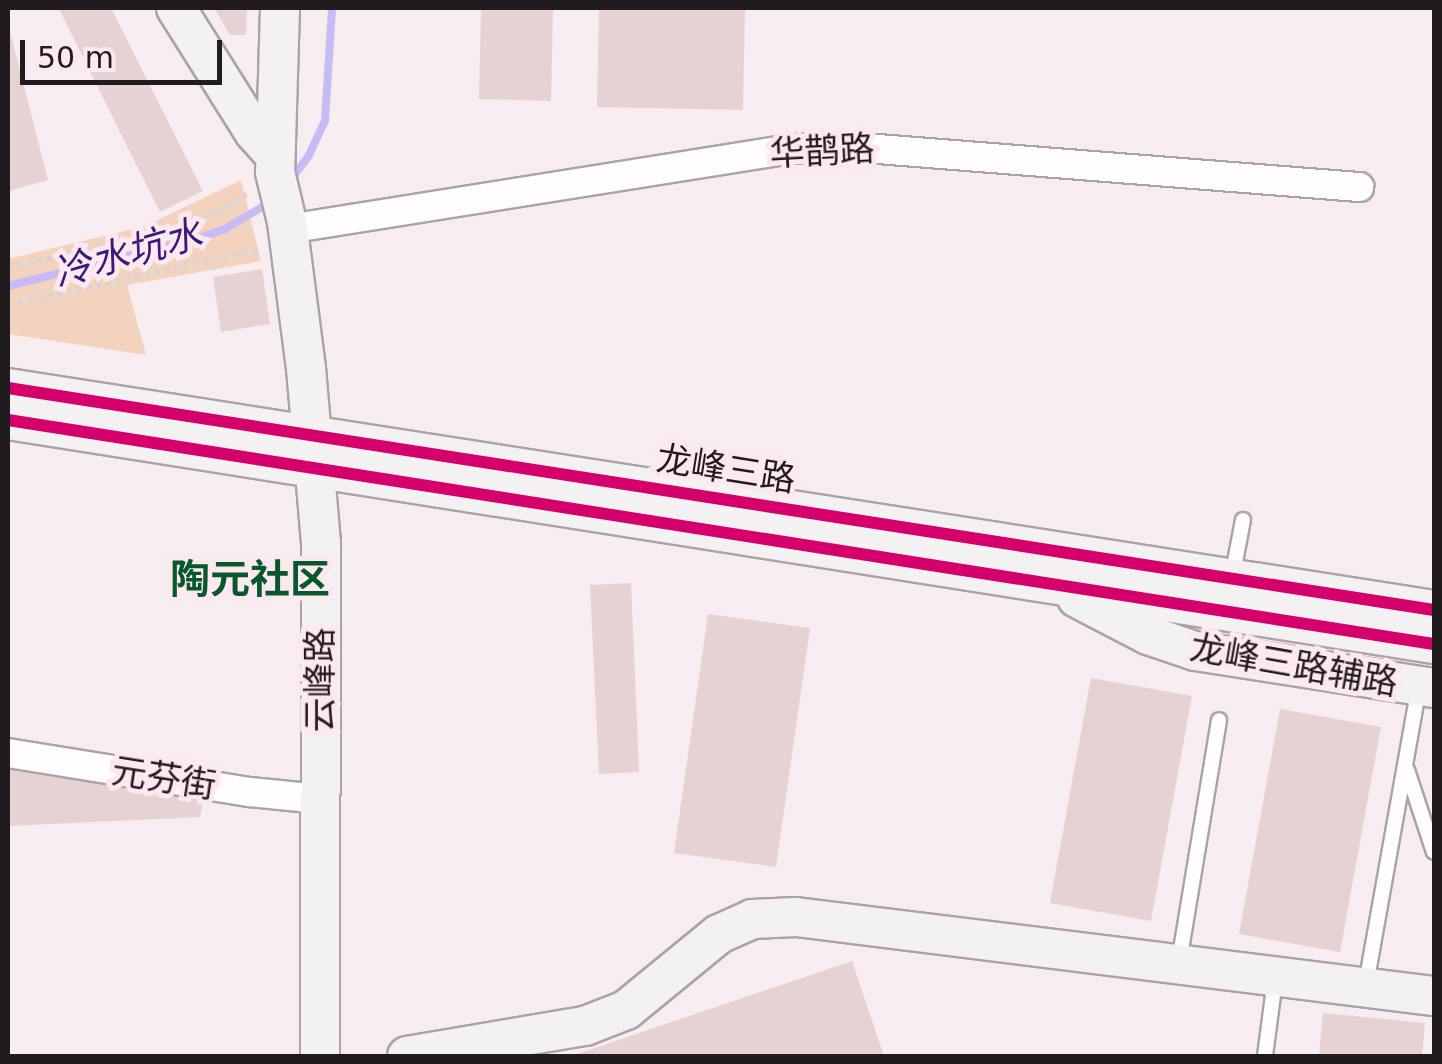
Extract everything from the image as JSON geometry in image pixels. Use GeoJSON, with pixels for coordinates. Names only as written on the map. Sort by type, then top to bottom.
{"type":"FeatureCollection","features":[{"type":"Feature","properties":{"kind":"street"},"geometry":{"type":"LineString","coordinates":[[176,8],[254,132],[274,199]]}},
{"type":"Feature","properties":{"kind":"street","name":"云峰路"},"geometry":{"type":"LineString","coordinates":[[280,8],[274,199],[314,452],[321,544],[320,1056]]}},
{"type":"Feature","properties":{"kind":"street","name":"华鹊路"},"geometry":{"type":"LineString","coordinates":[[274,199],[840,146],[1360,188]]}},
{"type":"Feature","properties":{"kind":"street","name":"龙峰三路"},"geometry":{"type":"LineString","coordinates":[[8,388],[314,452],[696,512],[1232,578],[1434,610]]}},
{"type":"Feature","properties":{"kind":"street","name":"龙峰三路"},"geometry":{"type":"LineString","coordinates":[[8,420],[314,452]]}},
{"type":"Feature","properties":{"kind":"street","name":"龙峰三路"},"geometry":{"type":"LineString","coordinates":[[696,512],[1048,582],[1434,644]]}},
{"type":"Feature","properties":{"kind":"street","name":"龙峰三路辅路"},"geometry":{"type":"LineString","coordinates":[[1048,582],[1148,635],[1195,652],[1427,687]]}},
{"type":"Feature","properties":{"kind":"street","name":"元芬街"},"geometry":{"type":"LineString","coordinates":[[8,753],[250,792],[320,799]]}},
{"type":"Feature","properties":{"kind":"street"},"geometry":{"type":"LineString","coordinates":[[406,1056],[584,1026],[626,1010],[719,934],[752,919],[796,916],[1434,996]]}},
{"type":"Feature","properties":{"kind":"lane"},"geometry":{"type":"LineString","coordinates":[[1232,578],[1243,520]]}},
{"type":"Feature","properties":{"kind":"lane"},"geometry":{"type":"LineString","coordinates":[[1366,985],[1405,765],[1427,687]]}},
{"type":"Feature","properties":{"kind":"lane"},"geometry":{"type":"LineString","coordinates":[[1179,962],[1219,720]]}},
{"type":"Feature","properties":{"kind":"lane"},"geometry":{"type":"LineString","coordinates":[[1405,765],[1434,852]]}},
{"type":"Feature","properties":{"kind":"lane"},"geometry":{"type":"LineString","coordinates":[[1264,1056],[1276,974]]}},
{"type":"Feature","properties":{"kind":"path"},"geometry":{"type":"LineString","coordinates":[[8,267],[159,233],[218,212],[274,199]]}},
{"type":"Feature","properties":{"kind":"path"},"geometry":{"type":"LineString","coordinates":[[8,304],[274,199]]}},
{"type":"Feature","properties":{"kind":"shaded area"},"geometry":{"type":"Polygon","coordinates":[[[241,180],[261,261],[127,285],[146,355],[8,334],[8,259],[145,226],[241,180]]]}},
{"type":"Feature","properties":{"kind":"building"},"geometry":{"type":"Polygon","coordinates":[[[111,8],[203,191],[160,212],[59,9],[111,8]]]}},
{"type":"Feature","properties":{"kind":"building"},"geometry":{"type":"Polygon","coordinates":[[[214,8],[247,8],[246,35],[230,35],[214,8]]]}},
{"type":"Feature","properties":{"kind":"building"},"geometry":{"type":"Polygon","coordinates":[[[481,8],[553,8],[551,101],[479,99],[481,8]]]}},
{"type":"Feature","properties":{"kind":"building"},"geometry":{"type":"Polygon","coordinates":[[[599,8],[745,8],[743,110],[597,107],[599,8]]]}},
{"type":"Feature","properties":{"kind":"building"},"geometry":{"type":"Polygon","coordinates":[[[8,24],[48,180],[8,191],[8,24]]]}},
{"type":"Feature","properties":{"kind":"building"},"geometry":{"type":"Polygon","coordinates":[[[262,269],[270,324],[221,332],[213,277],[262,269]]]}},
{"type":"Feature","properties":{"kind":"building"},"geometry":{"type":"Polygon","coordinates":[[[631,583],[639,772],[599,774],[590,585],[631,583]]]}},
{"type":"Feature","properties":{"kind":"building"},"geometry":{"type":"Polygon","coordinates":[[[708,614],[810,628],[776,867],[674,853],[708,614]]]}},
{"type":"Feature","properties":{"kind":"building"},"geometry":{"type":"Polygon","coordinates":[[[1091,678],[1192,696],[1151,921],[1050,903],[1091,678]]]}},
{"type":"Feature","properties":{"kind":"building"},"geometry":{"type":"Polygon","coordinates":[[[1280,709],[1381,727],[1340,952],[1239,934],[1280,709]]]}},
{"type":"Feature","properties":{"kind":"building"},"geometry":{"type":"Polygon","coordinates":[[[8,764],[204,797],[200,817],[8,826],[8,764]]]}},
{"type":"Feature","properties":{"kind":"building"},"geometry":{"type":"Polygon","coordinates":[[[852,961],[884,1056],[571,1056],[852,961]]]}},
{"type":"Feature","properties":{"kind":"building"},"geometry":{"type":"Polygon","coordinates":[[[1323,1013],[1425,1023],[1422,1056],[1319,1056],[1323,1013]]]}},
{"type":"Feature","properties":{"kind":"waterway","name":"冷水坑水"},"geometry":{"type":"LineString","coordinates":[[289,182],[309,155],[325,120],[332,8]]}},
{"type":"Feature","properties":{"kind":"waterway","name":"冷水坑水"},"geometry":{"type":"LineString","coordinates":[[8,286],[197,239],[225,229],[269,203]]}},
{"type":"Feature","properties":{"kind":"cycle path"},"geometry":{"type":"LineString","coordinates":[[8,388],[1434,610]]}},
{"type":"Feature","properties":{"kind":"cycle path"},"geometry":{"type":"LineString","coordinates":[[8,420],[1434,644]]}},
{"type":"Feature","properties":{"kind":"district","name":"陶元社区"},"geometry":{"type":"Point","coordinates":[250,579]}}]}
